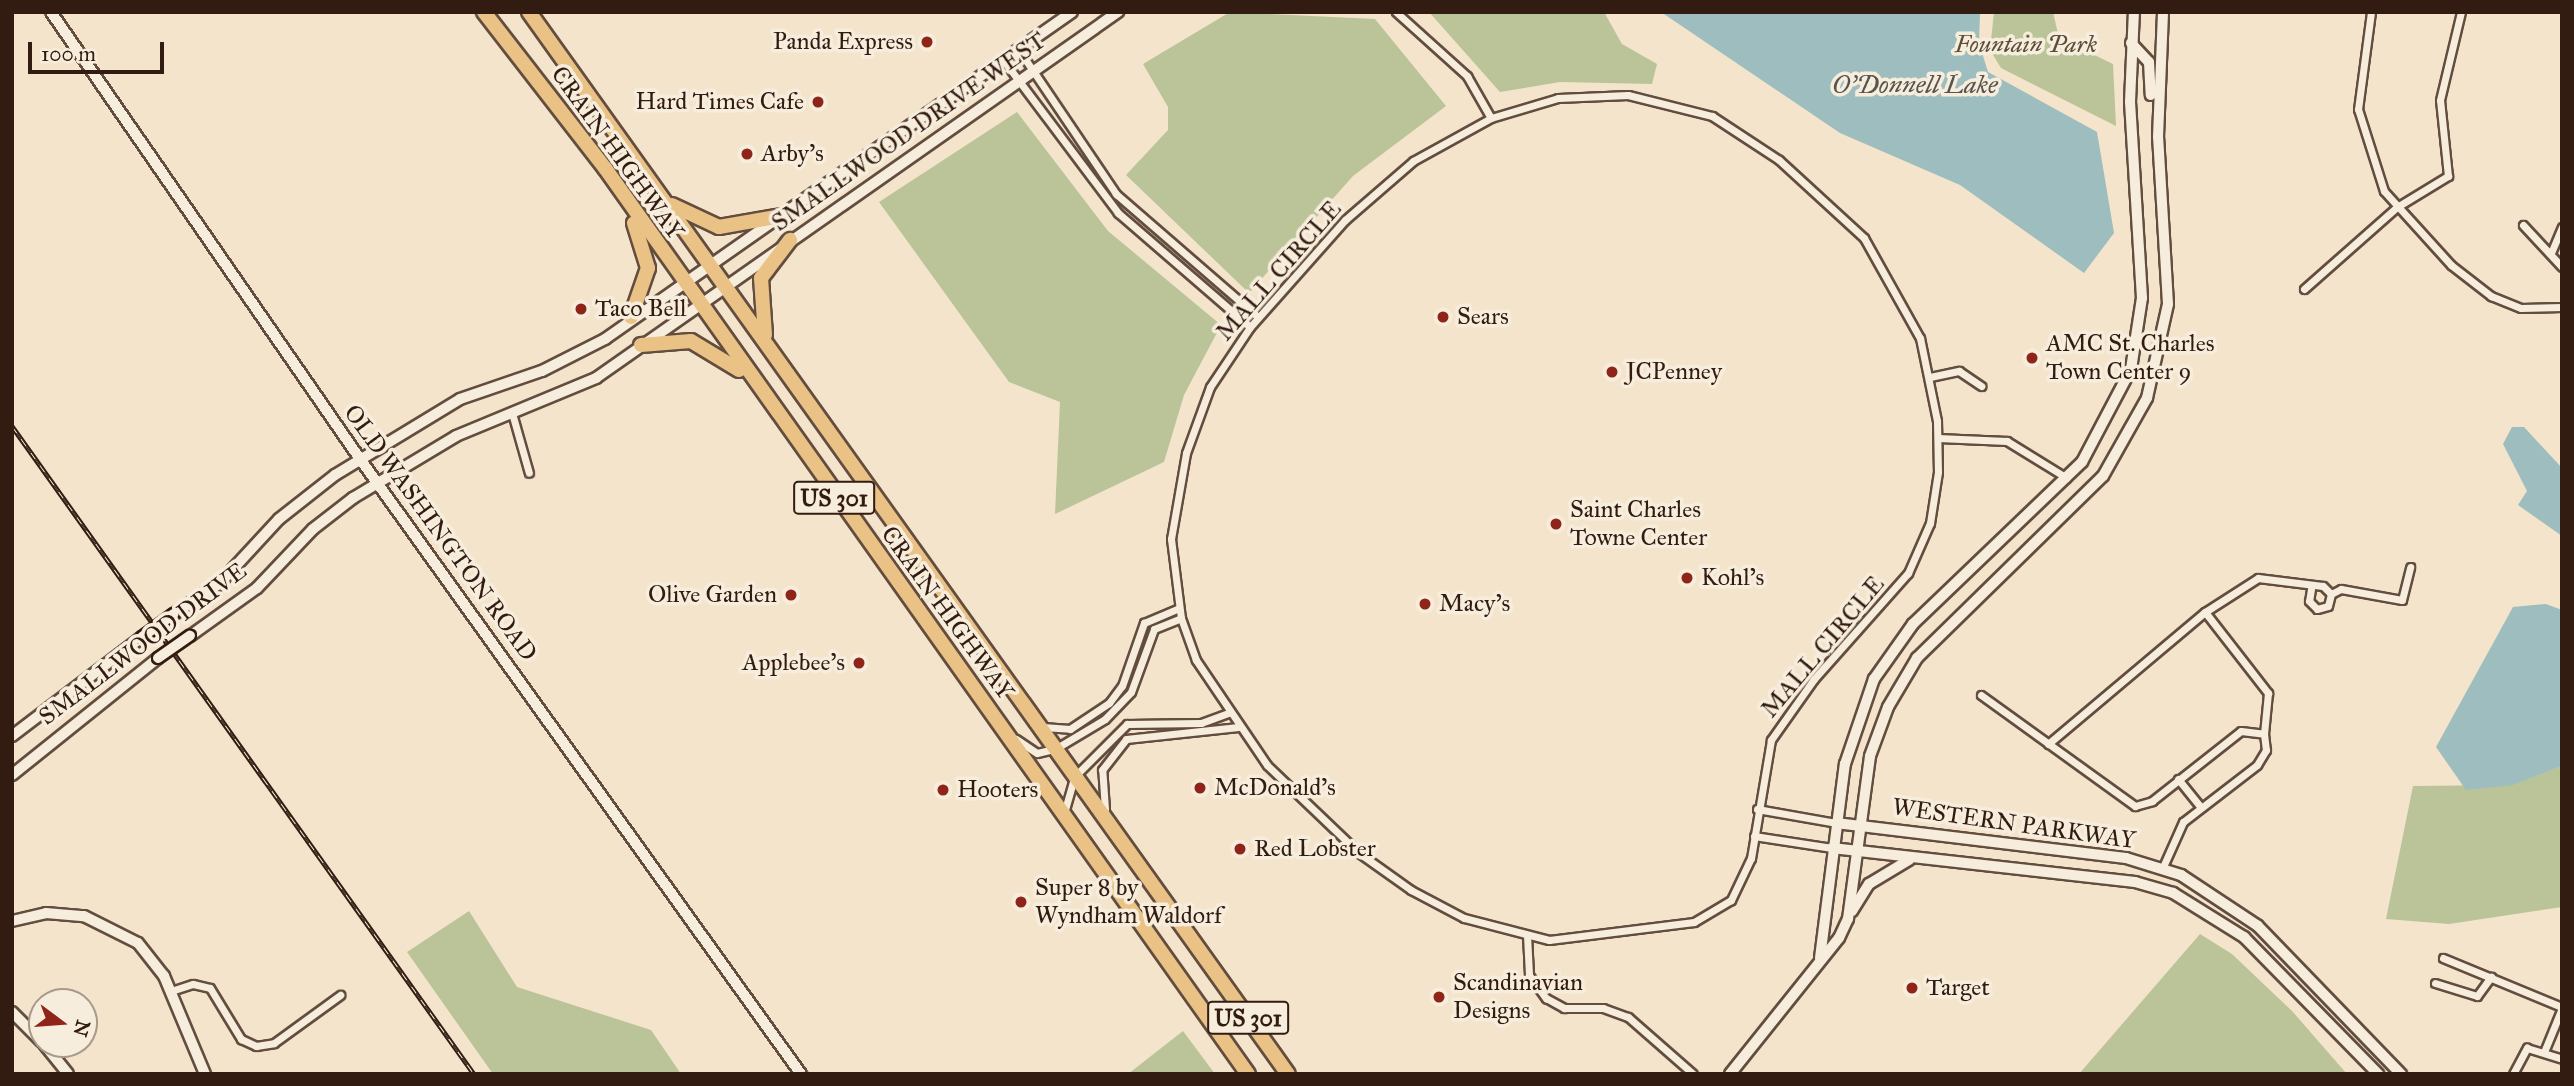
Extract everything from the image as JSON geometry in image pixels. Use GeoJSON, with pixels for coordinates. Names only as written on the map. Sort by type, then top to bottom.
{"type":"FeatureCollection","features":[{"type":"Feature","properties":{"kind":"highway","name":"CRAIN HIGHWAY"},"geometry":{"type":"LineString","coordinates":[[484,12],[620,190],[748,376],[1248,1074]]}},
{"type":"Feature","properties":{"kind":"highway","name":"CRAIN HIGHWAY"},"geometry":{"type":"LineString","coordinates":[[529,12],[1288,1074]]}},
{"type":"Feature","properties":{"kind":"highway"},"geometry":{"type":"LineString","coordinates":[[620,190],[648,268],[631,317]]}},
{"type":"Feature","properties":{"kind":"highway"},"geometry":{"type":"LineString","coordinates":[[663,199],[719,227],[782,216]]}},
{"type":"Feature","properties":{"kind":"highway"},"geometry":{"type":"LineString","coordinates":[[766,343],[761,278],[790,240]]}},
{"type":"Feature","properties":{"kind":"highway"},"geometry":{"type":"LineString","coordinates":[[641,345],[699,343],[748,376]]}},
{"type":"Feature","properties":{"kind":"main road","name":"OLD WASHINGTON ROAD"},"geometry":{"type":"LineString","coordinates":[[51,12],[360,459],[801,1074]]}},
{"type":"Feature","properties":{"kind":"main road","name":"SMALLWOOD DRIVE WEST"},"geometry":{"type":"LineString","coordinates":[[710,264],[1072,12]]}},
{"type":"Feature","properties":{"kind":"main road","name":"SMALLWOOD DRIVE WEST"},"geometry":{"type":"LineString","coordinates":[[724,285],[1118,12]]}},
{"type":"Feature","properties":{"kind":"main road"},"geometry":{"type":"LineString","coordinates":[[1820,958],[1832,848],[1852,736],[1884,662],[1913,624],[2067,478],[2118,402],[2140,320],[2131,43],[2134,12]]}},
{"type":"Feature","properties":{"kind":"main road"},"geometry":{"type":"LineString","coordinates":[[1847,919],[1870,756],[1888,707],[1917,658],[2103,476],[2147,398],[2168,304],[2158,137],[2162,12]]}},
{"type":"Feature","properties":{"kind":"main road"},"geometry":{"type":"LineString","coordinates":[[2131,43],[2149,62],[2151,130],[2158,137]]}},
{"type":"Feature","properties":{"kind":"main road","name":"SMALLWOOD DRIVE"},"geometry":{"type":"LineString","coordinates":[[12,736],[142,637],[219,584],[279,519],[360,459],[460,399],[562,363],[710,264]]}},
{"type":"Feature","properties":{"kind":"main road","name":"SMALLWOOD DRIVE"},"geometry":{"type":"LineString","coordinates":[[12,775],[158,658],[251,593],[313,529],[379,482],[456,436],[596,378],[724,285]]}},
{"type":"Feature","properties":{"kind":"main road","name":"WESTERN PARKWAY"},"geometry":{"type":"LineString","coordinates":[[1836,822],[2126,858],[2162,869],[2209,890],[2258,926],[2401,1074]]}},
{"type":"Feature","properties":{"kind":"main road","name":"WESTERN PARKWAY"},"geometry":{"type":"LineString","coordinates":[[1832,848],[2124,881],[2173,893],[2244,937],[2378,1074]]}},
{"type":"Feature","properties":{"kind":"main road"},"geometry":{"type":"LineString","coordinates":[[1730,1074],[1791,1006],[1820,958],[1876,878],[1919,859]]}},
{"type":"Feature","properties":{"kind":"main road"},"geometry":{"type":"LineString","coordinates":[[12,921],[47,913],[100,921],[138,943],[171,991],[205,1074]]}},
{"type":"Feature","properties":{"kind":"main road"},"geometry":{"type":"LineString","coordinates":[[12,1012],[28,1028]]}},
{"type":"Feature","properties":{"kind":"main road"},"geometry":{"type":"LineString","coordinates":[[55,1058],[68,1074]]}},
{"type":"Feature","properties":{"kind":"street"},"geometry":{"type":"LineString","coordinates":[[1396,12],[1467,76],[1491,118]]}},
{"type":"Feature","properties":{"kind":"street"},"geometry":{"type":"LineString","coordinates":[[2371,12],[2358,109],[2376,176],[2397,207],[2491,296],[2521,308],[2562,307]]}},
{"type":"Feature","properties":{"kind":"street"},"geometry":{"type":"LineString","coordinates":[[2304,289],[2397,207],[2448,176],[2440,100],[2461,12]]}},
{"type":"Feature","properties":{"kind":"street"},"geometry":{"type":"LineString","coordinates":[[1019,50],[1116,194],[1258,317]]}},
{"type":"Feature","properties":{"kind":"street"},"geometry":{"type":"LineString","coordinates":[[1004,61],[1118,213],[1250,327]]}},
{"type":"Feature","properties":{"kind":"street","name":"MALL CIRCLE"},"geometry":{"type":"LineString","coordinates":[[1606,94],[1712,116],[1779,160],[1864,238],[1907,306],[1930,377],[1938,438],[1933,503],[1916,558],[1776,730],[1762,768],[1754,836],[1743,880],[1724,907],[1708,917],[1581,939],[1527,935],[1443,909],[1359,853],[1266,765],[1228,713],[1196,660],[1181,618],[1171,539],[1186,453],[1210,387],[1258,317],[1380,188],[1413,161],[1491,118],[1535,102],[1606,94]]}},
{"type":"Feature","properties":{"kind":"street"},"geometry":{"type":"LineString","coordinates":[[2523,225],[2562,267]]}},
{"type":"Feature","properties":{"kind":"street"},"geometry":{"type":"LineString","coordinates":[[2551,253],[2562,227]]}},
{"type":"Feature","properties":{"kind":"street"},"geometry":{"type":"LineString","coordinates":[[1930,377],[1959,371],[1981,386]]}},
{"type":"Feature","properties":{"kind":"street"},"geometry":{"type":"LineString","coordinates":[[512,413],[529,473]]}},
{"type":"Feature","properties":{"kind":"street"},"geometry":{"type":"LineString","coordinates":[[1938,438],[2007,442],[2067,478]]}},
{"type":"Feature","properties":{"kind":"street"},"geometry":{"type":"LineString","coordinates":[[2311,589],[2309,601],[2317,609],[2328,606],[2331,594],[2341,589],[2402,600],[2410,567]]}},
{"type":"Feature","properties":{"kind":"street"},"geometry":{"type":"LineString","coordinates":[[2048,744],[2205,612],[2258,578],[2311,589],[2323,586],[2331,594]]}},
{"type":"Feature","properties":{"kind":"street"},"geometry":{"type":"LineString","coordinates":[[1039,726],[1070,729],[1109,703],[1122,686],[1144,623],[1179,608]]}},
{"type":"Feature","properties":{"kind":"street"},"geometry":{"type":"LineString","coordinates":[[2162,869],[2183,822],[2200,806],[2230,786],[2266,750],[2264,734],[2268,693],[2205,612]]}},
{"type":"Feature","properties":{"kind":"street"},"geometry":{"type":"LineString","coordinates":[[999,725],[1037,753],[1055,749],[1121,706],[1154,629],[1181,618]]}},
{"type":"Feature","properties":{"kind":"street"},"geometry":{"type":"LineString","coordinates":[[1981,695],[2131,805],[2146,805],[2241,731],[2264,734]]}},
{"type":"Feature","properties":{"kind":"street"},"geometry":{"type":"LineString","coordinates":[[1064,817],[1074,777],[1126,724],[1201,723],[1228,713]]}},
{"type":"Feature","properties":{"kind":"street"},"geometry":{"type":"LineString","coordinates":[[1115,832],[1100,786],[1116,746],[1137,732],[1213,734],[1238,727]]}},
{"type":"Feature","properties":{"kind":"street"},"geometry":{"type":"LineString","coordinates":[[2178,779],[2200,806]]}},
{"type":"Feature","properties":{"kind":"street"},"geometry":{"type":"LineString","coordinates":[[1757,809],[1836,822]]}},
{"type":"Feature","properties":{"kind":"street"},"geometry":{"type":"LineString","coordinates":[[1754,836],[1832,848]]}},
{"type":"Feature","properties":{"kind":"street"},"geometry":{"type":"LineString","coordinates":[[1527,935],[1530,975],[1546,998],[1564,1008],[1603,1008],[1629,1017],[1693,1074]]}},
{"type":"Feature","properties":{"kind":"street"},"geometry":{"type":"LineString","coordinates":[[2443,958],[2562,1007],[2544,1052]]}},
{"type":"Feature","properties":{"kind":"street"},"geometry":{"type":"LineString","coordinates":[[2435,983],[2477,996],[2491,977]]}},
{"type":"Feature","properties":{"kind":"street"},"geometry":{"type":"LineString","coordinates":[[171,991],[193,984],[210,988],[241,1039],[256,1046],[274,1043],[340,995]]}},
{"type":"Feature","properties":{"kind":"street"},"geometry":{"type":"LineString","coordinates":[[2513,1074],[2522,1052],[2532,1048],[2562,1059]]}},
{"type":"Feature","properties":{"kind":"green space"},"geometry":{"type":"Polygon","coordinates":[[[1230,12],[1375,19],[1446,106],[1353,176],[1249,293],[1126,175],[1168,130],[1168,107],[1143,64],[1230,12]]]}},
{"type":"Feature","properties":{"kind":"green space"},"geometry":{"type":"Polygon","coordinates":[[[1429,12],[1604,12],[1622,44],[1657,64],[1652,84],[1560,82],[1500,92],[1429,12]]]}},
{"type":"Feature","properties":{"kind":"green space","name":"Fountain Park"},"geometry":{"type":"Polygon","coordinates":[[[1994,12],[2053,12],[2059,38],[2113,64],[2116,126],[2001,68],[1990,50],[1994,12]]]}},
{"type":"Feature","properties":{"kind":"green space"},"geometry":{"type":"Polygon","coordinates":[[[1017,112],[1108,231],[1221,325],[1184,395],[1164,462],[1055,514],[1060,402],[1009,382],[879,202],[1017,112]]]}},
{"type":"Feature","properties":{"kind":"green space"},"geometry":{"type":"Polygon","coordinates":[[[2562,766],[2562,907],[2449,924],[2386,919],[2413,786],[2512,785],[2562,766]]]}},
{"type":"Feature","properties":{"kind":"green space"},"geometry":{"type":"Polygon","coordinates":[[[469,911],[517,987],[651,1030],[681,1074],[493,1074],[407,952],[469,911]]]}},
{"type":"Feature","properties":{"kind":"green space"},"geometry":{"type":"Polygon","coordinates":[[[2200,934],[2232,954],[2292,1011],[2347,1074],[2079,1074],[2200,934]]]}},
{"type":"Feature","properties":{"kind":"green space"},"geometry":{"type":"Polygon","coordinates":[[[1183,1031],[1215,1074],[1128,1074],[1183,1031]]]}},
{"type":"Feature","properties":{"kind":"water","name":"O'Donnell Lake"},"geometry":{"type":"Polygon","coordinates":[[[1661,12],[1980,12],[1979,43],[1988,72],[2097,132],[2114,233],[2084,273],[1960,185],[1840,133],[1661,12]]]}},
{"type":"Feature","properties":{"kind":"water"},"geometry":{"type":"Polygon","coordinates":[[[2512,427],[2524,427],[2562,468],[2562,536],[2518,505],[2527,491],[2503,444],[2512,427]]]}},
{"type":"Feature","properties":{"kind":"water"},"geometry":{"type":"Polygon","coordinates":[[[2546,604],[2562,610],[2562,766],[2513,785],[2466,790],[2436,747],[2513,607],[2546,604]]]}},
{"type":"Feature","properties":{"kind":"railway"},"geometry":{"type":"LineString","coordinates":[[12,426],[474,1074]]}},
{"type":"Feature","properties":{"kind":"place","name":"Panda Express"},"geometry":{"type":"Point","coordinates":[927,42]}},
{"type":"Feature","properties":{"kind":"place","name":"Hard Times Cafe"},"geometry":{"type":"Point","coordinates":[818,102]}},
{"type":"Feature","properties":{"kind":"place","name":"Arby's"},"geometry":{"type":"Point","coordinates":[747,154]}},
{"type":"Feature","properties":{"kind":"place","name":"Taco Bell"},"geometry":{"type":"Point","coordinates":[581,309]}},
{"type":"Feature","properties":{"kind":"place","name":"Sears"},"geometry":{"type":"Point","coordinates":[1443,317]}},
{"type":"Feature","properties":{"kind":"place","name":"AMC St. Charles Town Center 9"},"geometry":{"type":"Point","coordinates":[2032,358]}},
{"type":"Feature","properties":{"kind":"place","name":"JCPenney"},"geometry":{"type":"Point","coordinates":[1612,372]}},
{"type":"Feature","properties":{"kind":"place","name":"Saint Charles Towne Center"},"geometry":{"type":"Point","coordinates":[1556,524]}},
{"type":"Feature","properties":{"kind":"place","name":"Kohl's"},"geometry":{"type":"Point","coordinates":[1687,578]}},
{"type":"Feature","properties":{"kind":"place","name":"Olive Garden"},"geometry":{"type":"Point","coordinates":[791,595]}},
{"type":"Feature","properties":{"kind":"place","name":"Macy's"},"geometry":{"type":"Point","coordinates":[1425,604]}},
{"type":"Feature","properties":{"kind":"place","name":"Applebee's"},"geometry":{"type":"Point","coordinates":[859,663]}},
{"type":"Feature","properties":{"kind":"place","name":"McDonald's"},"geometry":{"type":"Point","coordinates":[1200,788]}},
{"type":"Feature","properties":{"kind":"place","name":"Hooters"},"geometry":{"type":"Point","coordinates":[943,790]}},
{"type":"Feature","properties":{"kind":"place","name":"Red Lobster"},"geometry":{"type":"Point","coordinates":[1240,849]}},
{"type":"Feature","properties":{"kind":"place","name":"Super 8 by Wyndham Waldorf"},"geometry":{"type":"Point","coordinates":[1021,902]}},
{"type":"Feature","properties":{"kind":"place","name":"Target"},"geometry":{"type":"Point","coordinates":[1912,988]}},
{"type":"Feature","properties":{"kind":"place","name":"Scandinavian Designs"},"geometry":{"type":"Point","coordinates":[1439,997]}}]}
